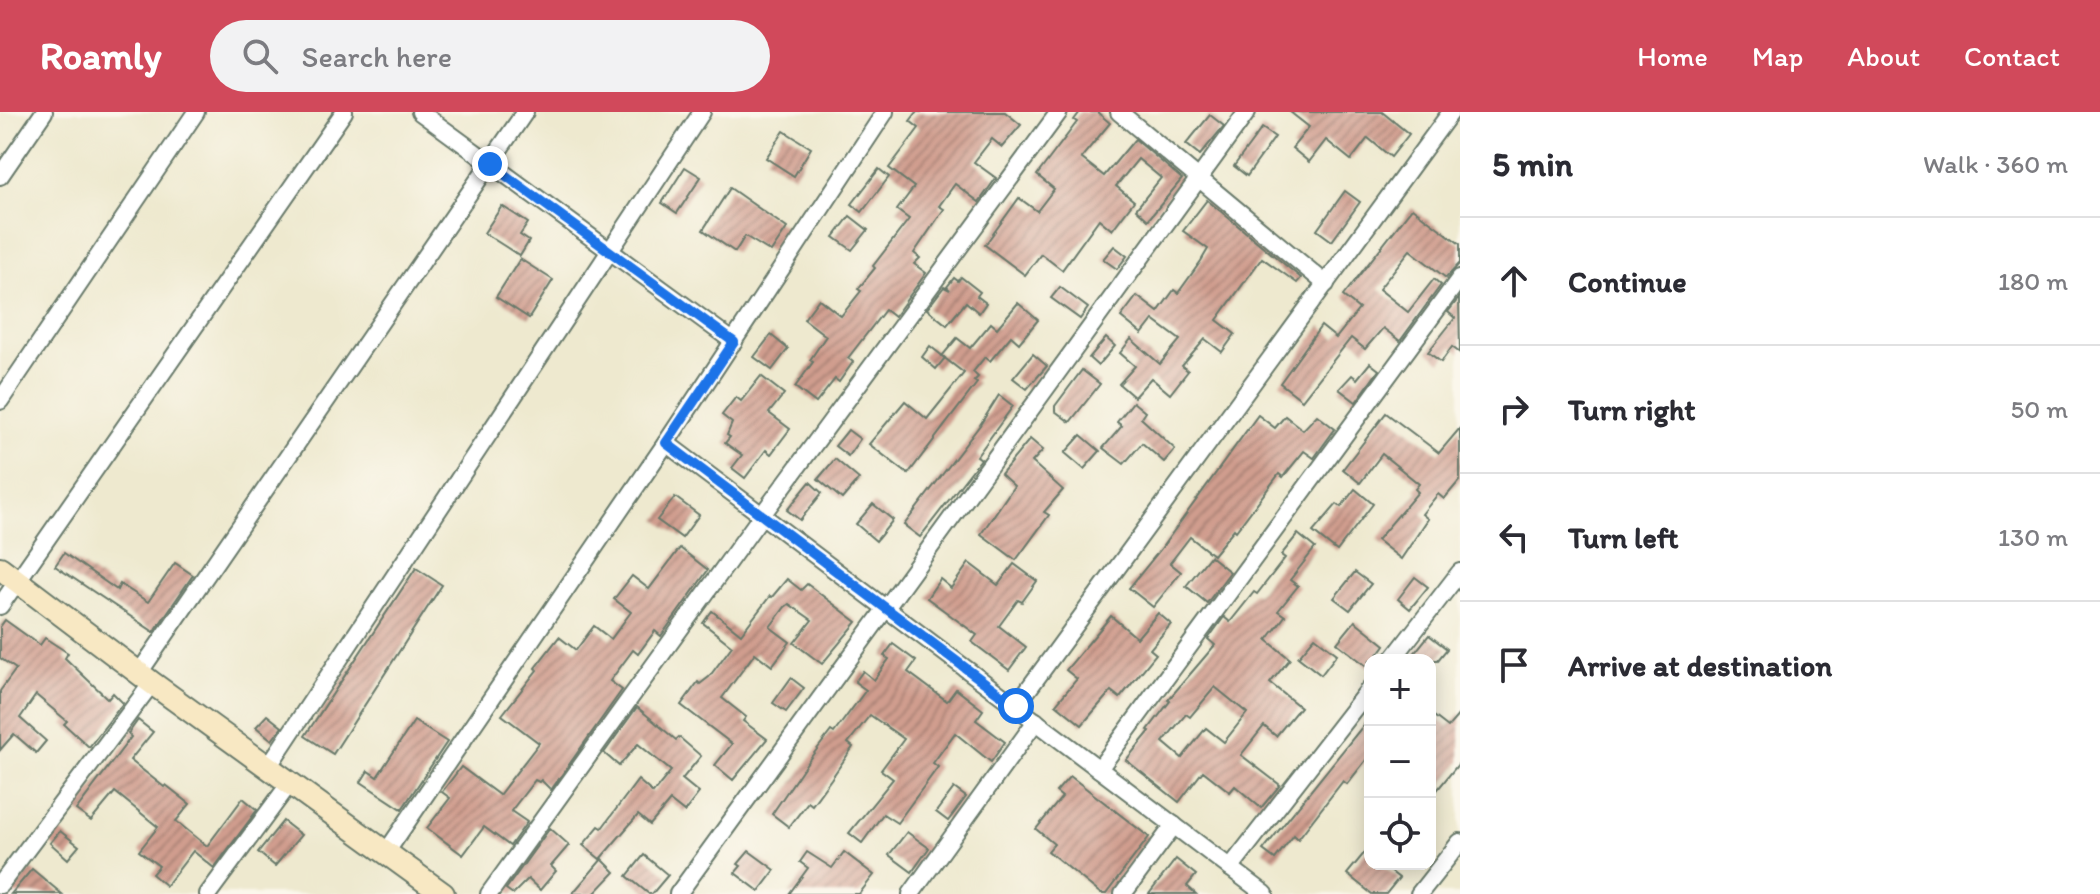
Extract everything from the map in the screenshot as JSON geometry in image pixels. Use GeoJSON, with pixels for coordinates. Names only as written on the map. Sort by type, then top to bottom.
{"type":"FeatureCollection","features":[{"type":"Feature","properties":{"kind":"street"},"geometry":{"type":"LineString","coordinates":[[0,176],[44,112]]}},
{"type":"Feature","properties":{"kind":"street"},"geometry":{"type":"LineString","coordinates":[[0,401],[196,112]]}},
{"type":"Feature","properties":{"kind":"street"},"geometry":{"type":"LineString","coordinates":[[0,606],[9,575],[344,112]]}},
{"type":"Feature","properties":{"kind":"street"},"geometry":{"type":"LineString","coordinates":[[420,112],[734,342]]}},
{"type":"Feature","properties":{"kind":"street"},"geometry":{"type":"LineString","coordinates":[[0,885],[146,678],[525,112]]}},
{"type":"Feature","properties":{"kind":"street"},"geometry":{"type":"LineString","coordinates":[[268,767],[702,112]]}},
{"type":"Feature","properties":{"kind":"street"},"geometry":{"type":"LineString","coordinates":[[387,851],[666,443],[885,112]]}},
{"type":"Feature","properties":{"kind":"street"},"geometry":{"type":"LineString","coordinates":[[489,894],[762,515],[1059,112]]}},
{"type":"Feature","properties":{"kind":"street"},"geometry":{"type":"LineString","coordinates":[[1119,112],[1326,284]]}},
{"type":"Feature","properties":{"kind":"street"},"geometry":{"type":"LineString","coordinates":[[678,894],[1247,112]]}},
{"type":"Feature","properties":{"kind":"street"},"geometry":{"type":"LineString","coordinates":[[1016,706],[1451,112]]}},
{"type":"Feature","properties":{"kind":"street"},"geometry":{"type":"LineString","coordinates":[[1099,769],[1460,278]]}},
{"type":"Feature","properties":{"kind":"street"},"geometry":{"type":"LineString","coordinates":[[666,443],[1265,894]]}},
{"type":"Feature","properties":{"kind":"street"},"geometry":{"type":"LineString","coordinates":[[1397,654],[1460,572]]}},
{"type":"Feature","properties":{"kind":"street"},"geometry":{"type":"LineString","coordinates":[[9,575],[387,851],[434,891]]}},
{"type":"Feature","properties":{"kind":"street"},"geometry":{"type":"LineString","coordinates":[[1230,868],[1364,696]]}},
{"type":"Feature","properties":{"kind":"street"},"geometry":{"type":"LineString","coordinates":[[911,894],[1036,721]]}},
{"type":"Feature","properties":{"kind":"street"},"geometry":{"type":"LineString","coordinates":[[208,894],[290,783]]}},
{"type":"Feature","properties":{"kind":"street"},"geometry":{"type":"LineString","coordinates":[[1123,894],[1174,825]]}},
{"type":"Feature","properties":{"kind":"street"},"geometry":{"type":"LineString","coordinates":[[1419,894],[1460,842]]}},
{"type":"Feature","properties":{"kind":"building"},"geometry":{"type":"Polygon","coordinates":[[[917,112],[1005,112],[1021,125],[1002,147],[992,139],[974,162],[996,178],[979,202],[955,184],[939,206],[944,209],[914,253],[920,258],[914,264],[926,273],[894,317],[885,310],[848,358],[853,362],[839,382],[835,379],[816,403],[795,387],[826,336],[804,319],[819,299],[841,316],[861,291],[858,289],[875,268],[873,266],[909,219],[897,210],[914,187],[889,168],[919,128],[910,121],[917,112]]]}},
{"type":"Feature","properties":{"kind":"building"},"geometry":{"type":"Polygon","coordinates":[[[1080,112],[1097,112],[1110,123],[1081,158],[1104,176],[1135,139],[1182,179],[1148,220],[1136,209],[1161,178],[1138,159],[1116,186],[1134,201],[1112,230],[1099,219],[1062,270],[1041,254],[1025,275],[985,245],[1019,198],[1037,211],[1054,189],[1037,175],[1077,122],[1074,120],[1080,112]]]}},
{"type":"Feature","properties":{"kind":"building"},"geometry":{"type":"Polygon","coordinates":[[[1290,112],[1382,112],[1409,134],[1391,157],[1368,138],[1351,160],[1326,140],[1309,162],[1292,148],[1309,127],[1290,112]]]}},
{"type":"Feature","properties":{"kind":"building"},"geometry":{"type":"Polygon","coordinates":[[[1210,115],[1224,126],[1200,155],[1186,144],[1210,115]]]}},
{"type":"Feature","properties":{"kind":"building"},"geometry":{"type":"Polygon","coordinates":[[[1262,128],[1275,137],[1247,176],[1234,166],[1262,128]]]}},
{"type":"Feature","properties":{"kind":"building"},"geometry":{"type":"Polygon","coordinates":[[[784,131],[811,148],[794,176],[766,158],[784,131]]]}},
{"type":"Feature","properties":{"kind":"building"},"geometry":{"type":"Polygon","coordinates":[[[685,167],[701,177],[677,213],[662,203],[685,167]]]}},
{"type":"Feature","properties":{"kind":"building"},"geometry":{"type":"Polygon","coordinates":[[[879,169],[889,177],[862,212],[852,204],[879,169]]]}},
{"type":"Feature","properties":{"kind":"building"},"geometry":{"type":"Polygon","coordinates":[[[730,188],[787,228],[771,252],[745,236],[735,252],[703,230],[730,188]]]}},
{"type":"Feature","properties":{"kind":"building"},"geometry":{"type":"Polygon","coordinates":[[[1345,191],[1360,202],[1332,241],[1317,230],[1345,191]]]}},
{"type":"Feature","properties":{"kind":"building"},"geometry":{"type":"Polygon","coordinates":[[[1207,200],[1301,278],[1297,283],[1262,258],[1217,320],[1235,334],[1222,352],[1205,339],[1182,366],[1188,371],[1170,394],[1151,378],[1134,397],[1119,384],[1135,366],[1120,353],[1131,339],[1160,364],[1180,340],[1153,320],[1142,334],[1121,317],[1137,296],[1158,312],[1174,290],[1178,293],[1208,249],[1183,231],[1207,200]]]}},
{"type":"Feature","properties":{"kind":"building"},"geometry":{"type":"Polygon","coordinates":[[[502,206],[528,223],[520,235],[529,241],[520,256],[484,233],[502,206]]]}},
{"type":"Feature","properties":{"kind":"building"},"geometry":{"type":"Polygon","coordinates":[[[1412,208],[1460,244],[1460,263],[1446,278],[1410,250],[1379,289],[1408,312],[1434,279],[1441,285],[1400,341],[1383,328],[1365,349],[1351,338],[1302,400],[1280,383],[1321,326],[1336,338],[1359,309],[1343,296],[1412,208]]]}},
{"type":"Feature","properties":{"kind":"building"},"geometry":{"type":"Polygon","coordinates":[[[850,216],[868,230],[852,250],[834,237],[850,216]]]}},
{"type":"Feature","properties":{"kind":"building"},"geometry":{"type":"Polygon","coordinates":[[[1114,246],[1127,256],[1117,269],[1103,259],[1114,246]]]}},
{"type":"Feature","properties":{"kind":"building"},"geometry":{"type":"Polygon","coordinates":[[[520,259],[553,280],[529,318],[496,297],[520,259]]]}},
{"type":"Feature","properties":{"kind":"building"},"geometry":{"type":"Polygon","coordinates":[[[961,277],[980,292],[977,296],[986,303],[979,313],[966,302],[947,325],[927,309],[944,287],[950,290],[947,287],[954,278],[958,281],[961,277]]]}},
{"type":"Feature","properties":{"kind":"building"},"geometry":{"type":"Polygon","coordinates":[[[1060,287],[1088,308],[1080,319],[1051,298],[1060,287]]]}},
{"type":"Feature","properties":{"kind":"building"},"geometry":{"type":"Polygon","coordinates":[[[1459,298],[1460,353],[1452,347],[1441,362],[1428,352],[1455,318],[1448,312],[1459,298]]]}},
{"type":"Feature","properties":{"kind":"building"},"geometry":{"type":"Polygon","coordinates":[[[1018,303],[1038,320],[1019,343],[1011,336],[990,361],[985,357],[973,372],[978,377],[974,381],[977,383],[908,474],[869,444],[905,401],[927,419],[964,373],[942,356],[957,338],[970,348],[991,323],[997,328],[1018,303]]]}},
{"type":"Feature","properties":{"kind":"building"},"geometry":{"type":"Polygon","coordinates":[[[771,335],[788,349],[772,370],[754,357],[771,335]]]}},
{"type":"Feature","properties":{"kind":"building"},"geometry":{"type":"Polygon","coordinates":[[[1106,338],[1115,346],[1098,366],[1089,358],[1106,338]]]}},
{"type":"Feature","properties":{"kind":"building"},"geometry":{"type":"Polygon","coordinates":[[[930,346],[945,358],[936,369],[922,357],[930,346]]]}},
{"type":"Feature","properties":{"kind":"building"},"geometry":{"type":"Polygon","coordinates":[[[1033,354],[1047,366],[1027,389],[1013,378],[1033,354]]]}},
{"type":"Feature","properties":{"kind":"building"},"geometry":{"type":"Polygon","coordinates":[[[1370,363],[1379,370],[1356,402],[1339,389],[1352,375],[1357,379],[1370,363]]]}},
{"type":"Feature","properties":{"kind":"building"},"geometry":{"type":"Polygon","coordinates":[[[1082,370],[1100,384],[1070,422],[1055,411],[1055,406],[1082,370]]]}},
{"type":"Feature","properties":{"kind":"building"},"geometry":{"type":"Polygon","coordinates":[[[761,376],[784,394],[769,413],[790,429],[771,454],[766,450],[745,478],[732,468],[742,455],[725,443],[730,437],[727,435],[732,423],[722,415],[736,397],[741,401],[761,376]]]}},
{"type":"Feature","properties":{"kind":"building"},"geometry":{"type":"Polygon","coordinates":[[[999,395],[1013,406],[977,456],[981,459],[920,537],[904,525],[999,395]]]}},
{"type":"Feature","properties":{"kind":"building"},"geometry":{"type":"Polygon","coordinates":[[[1133,402],[1145,412],[1141,418],[1175,449],[1164,462],[1142,443],[1124,464],[1103,448],[1122,426],[1117,422],[1133,402]]]}},
{"type":"Feature","properties":{"kind":"building"},"geometry":{"type":"Polygon","coordinates":[[[1386,413],[1439,453],[1460,428],[1460,480],[1444,499],[1438,494],[1422,514],[1428,519],[1401,559],[1377,540],[1418,492],[1415,489],[1419,484],[1382,454],[1360,483],[1343,469],[1386,413]]]}},
{"type":"Feature","properties":{"kind":"building"},"geometry":{"type":"Polygon","coordinates":[[[1258,415],[1275,428],[1285,416],[1303,430],[1317,415],[1335,429],[1314,458],[1304,451],[1283,477],[1279,474],[1236,531],[1234,529],[1213,555],[1190,537],[1170,563],[1181,572],[1153,607],[1129,588],[1258,415]]]}},
{"type":"Feature","properties":{"kind":"building"},"geometry":{"type":"Polygon","coordinates":[[[848,430],[860,439],[848,456],[835,446],[848,430]]]}},
{"type":"Feature","properties":{"kind":"building"},"geometry":{"type":"Polygon","coordinates":[[[1081,435],[1100,451],[1084,469],[1065,453],[1081,435]]]}},
{"type":"Feature","properties":{"kind":"building"},"geometry":{"type":"Polygon","coordinates":[[[1030,439],[1043,450],[1032,462],[1063,490],[1044,512],[1049,515],[1016,560],[981,534],[1014,486],[1001,474],[1030,439]]]}},
{"type":"Feature","properties":{"kind":"building"},"geometry":{"type":"Polygon","coordinates":[[[835,459],[859,479],[842,499],[818,479],[835,459]]]}},
{"type":"Feature","properties":{"kind":"building"},"geometry":{"type":"Polygon","coordinates":[[[810,482],[822,493],[800,520],[787,510],[810,482]]]}},
{"type":"Feature","properties":{"kind":"building"},"geometry":{"type":"Polygon","coordinates":[[[1355,489],[1373,504],[1337,551],[1313,532],[1337,504],[1341,507],[1355,489]]]}},
{"type":"Feature","properties":{"kind":"building"},"geometry":{"type":"Polygon","coordinates":[[[675,497],[699,515],[682,538],[657,520],[675,497]]]}},
{"type":"Feature","properties":{"kind":"building"},"geometry":{"type":"Polygon","coordinates":[[[873,504],[893,520],[876,541],[856,524],[873,504]]]}},
{"type":"Feature","properties":{"kind":"building"},"geometry":{"type":"Polygon","coordinates":[[[1298,534],[1315,548],[1290,580],[1298,586],[1278,611],[1285,616],[1267,640],[1290,659],[1270,683],[1300,707],[1276,736],[1264,726],[1241,755],[1280,785],[1261,808],[1235,786],[1230,792],[1203,771],[1179,802],[1126,760],[1150,731],[1168,700],[1215,645],[1208,639],[1224,617],[1230,622],[1254,592],[1257,594],[1285,558],[1281,555],[1298,534]],[[1215,687],[1190,717],[1186,714],[1163,742],[1182,758],[1206,728],[1224,742],[1247,713],[1215,687]]]}},
{"type":"Feature","properties":{"kind":"building"},"geometry":{"type":"Polygon","coordinates":[[[680,548],[708,570],[661,636],[655,631],[638,654],[633,650],[610,681],[622,690],[551,790],[541,780],[535,780],[511,811],[527,822],[510,846],[484,827],[463,855],[427,828],[450,798],[442,792],[461,767],[499,795],[539,743],[502,715],[537,670],[535,668],[559,637],[576,650],[594,626],[611,639],[631,612],[614,599],[632,576],[649,589],[680,548]]]}},
{"type":"Feature","properties":{"kind":"building"},"geometry":{"type":"Polygon","coordinates":[[[64,553],[117,590],[120,584],[148,602],[175,563],[193,575],[154,632],[55,566],[64,553]]]}},
{"type":"Feature","properties":{"kind":"building"},"geometry":{"type":"Polygon","coordinates":[[[1210,556],[1230,572],[1207,603],[1186,586],[1210,556]]]}},
{"type":"Feature","properties":{"kind":"building"},"geometry":{"type":"Polygon","coordinates":[[[969,563],[998,585],[1014,564],[1037,581],[999,626],[1026,647],[1009,670],[972,642],[977,635],[927,598],[940,579],[951,588],[969,563]]]}},
{"type":"Feature","properties":{"kind":"building"},"geometry":{"type":"Polygon","coordinates":[[[416,568],[442,585],[333,754],[305,736],[416,568]]]}},
{"type":"Feature","properties":{"kind":"building"},"geometry":{"type":"Polygon","coordinates":[[[1355,572],[1371,584],[1350,610],[1334,598],[1355,572]]]}},
{"type":"Feature","properties":{"kind":"building"},"geometry":{"type":"Polygon","coordinates":[[[1415,577],[1428,587],[1410,609],[1398,599],[1415,577]]]}},
{"type":"Feature","properties":{"kind":"building"},"geometry":{"type":"Polygon","coordinates":[[[787,579],[801,590],[807,584],[857,622],[822,664],[794,643],[812,620],[789,604],[785,607],[770,627],[790,642],[772,666],[755,653],[722,698],[746,717],[743,721],[767,739],[733,780],[715,765],[732,744],[681,705],[698,682],[700,684],[709,677],[732,646],[703,623],[712,611],[741,634],[787,579]]]}},
{"type":"Feature","properties":{"kind":"building"},"geometry":{"type":"Polygon","coordinates":[[[1158,613],[1171,624],[1150,649],[1156,654],[1120,698],[1111,691],[1082,725],[1056,704],[1077,679],[1066,670],[1111,616],[1137,638],[1158,613]]]}},
{"type":"Feature","properties":{"kind":"building"},"geometry":{"type":"Polygon","coordinates":[[[5,620],[40,645],[45,638],[68,653],[65,658],[108,699],[113,693],[123,703],[89,747],[64,724],[67,721],[36,695],[20,718],[46,741],[36,753],[14,734],[0,750],[0,691],[16,669],[0,658],[0,627],[5,620]]]}},
{"type":"Feature","properties":{"kind":"building"},"geometry":{"type":"Polygon","coordinates":[[[1355,621],[1385,645],[1378,654],[1364,654],[1364,664],[1337,643],[1355,621]]]}},
{"type":"Feature","properties":{"kind":"building"},"geometry":{"type":"Polygon","coordinates":[[[1429,635],[1447,649],[1438,660],[1436,654],[1414,654],[1429,635]]]}},
{"type":"Feature","properties":{"kind":"building"},"geometry":{"type":"Polygon","coordinates":[[[1315,637],[1337,654],[1321,675],[1298,657],[1315,637]]]}},
{"type":"Feature","properties":{"kind":"building"},"geometry":{"type":"Polygon","coordinates":[[[893,644],[916,661],[908,672],[947,701],[956,689],[983,710],[976,720],[1005,742],[991,762],[955,733],[933,763],[938,767],[897,823],[883,814],[862,843],[849,833],[893,779],[881,770],[904,739],[870,715],[848,743],[853,747],[831,779],[812,805],[808,802],[789,827],[772,814],[808,761],[831,731],[834,733],[866,690],[855,682],[863,671],[874,680],[889,659],[884,656],[893,644]]]}},
{"type":"Feature","properties":{"kind":"building"},"geometry":{"type":"Polygon","coordinates":[[[791,678],[804,688],[786,712],[773,703],[791,678]]]}},
{"type":"Feature","properties":{"kind":"building"},"geometry":{"type":"Polygon","coordinates":[[[637,707],[676,740],[679,737],[701,756],[682,779],[699,793],[684,812],[670,801],[650,825],[638,815],[600,859],[583,845],[599,826],[602,828],[638,780],[653,793],[671,771],[638,744],[619,766],[604,753],[637,707]]]}},
{"type":"Feature","properties":{"kind":"building"},"geometry":{"type":"Polygon","coordinates":[[[1460,713],[1460,762],[1436,792],[1436,718],[1448,727],[1460,713]]]}},
{"type":"Feature","properties":{"kind":"building"},"geometry":{"type":"Polygon","coordinates":[[[267,715],[282,727],[272,740],[256,727],[267,715]]]}},
{"type":"Feature","properties":{"kind":"building"},"geometry":{"type":"Polygon","coordinates":[[[138,720],[153,732],[130,760],[190,804],[176,821],[207,846],[243,798],[257,810],[214,868],[193,851],[166,886],[152,874],[159,866],[139,851],[158,827],[115,792],[91,821],[76,810],[131,737],[128,734],[138,720]]]}},
{"type":"Feature","properties":{"kind":"building"},"geometry":{"type":"Polygon","coordinates":[[[414,721],[447,742],[402,809],[361,782],[368,771],[377,777],[414,721]]]}},
{"type":"Feature","properties":{"kind":"building"},"geometry":{"type":"Polygon","coordinates":[[[1364,724],[1364,763],[1347,784],[1343,781],[1298,839],[1294,835],[1275,859],[1263,850],[1364,724]]]}},
{"type":"Feature","properties":{"kind":"building"},"geometry":{"type":"Polygon","coordinates":[[[1070,776],[1149,837],[1106,894],[1101,894],[1048,851],[1054,844],[1036,829],[1062,797],[1056,792],[1070,776]]]}},
{"type":"Feature","properties":{"kind":"building"},"geometry":{"type":"Polygon","coordinates":[[[954,788],[966,797],[948,821],[936,812],[954,788]]]}},
{"type":"Feature","properties":{"kind":"building"},"geometry":{"type":"Polygon","coordinates":[[[283,821],[301,835],[275,866],[258,852],[283,821]]]}},
{"type":"Feature","properties":{"kind":"building"},"geometry":{"type":"Polygon","coordinates":[[[550,828],[569,845],[551,866],[556,871],[540,890],[528,879],[513,894],[506,889],[550,828]]]}},
{"type":"Feature","properties":{"kind":"building"},"geometry":{"type":"Polygon","coordinates":[[[60,831],[79,846],[68,859],[50,843],[60,831]]]}},
{"type":"Feature","properties":{"kind":"building"},"geometry":{"type":"Polygon","coordinates":[[[907,832],[929,848],[912,872],[889,855],[907,832]]]}},
{"type":"Feature","properties":{"kind":"building"},"geometry":{"type":"Polygon","coordinates":[[[749,851],[775,870],[759,891],[735,873],[749,851]]]}},
{"type":"Feature","properties":{"kind":"building"},"geometry":{"type":"Polygon","coordinates":[[[807,852],[832,868],[844,852],[874,875],[859,894],[789,894],[808,868],[800,862],[807,852]]]}},
{"type":"Feature","properties":{"kind":"building"},"geometry":{"type":"Polygon","coordinates":[[[1364,853],[1364,870],[1389,870],[1399,878],[1386,894],[1372,894],[1347,874],[1364,853]]]}},
{"type":"Feature","properties":{"kind":"building"},"geometry":{"type":"Polygon","coordinates":[[[644,855],[668,875],[652,894],[627,876],[644,855]]]}},
{"type":"Feature","properties":{"kind":"building"},"geometry":{"type":"Polygon","coordinates":[[[602,859],[615,872],[594,894],[572,894],[602,859]]]}},
{"type":"Feature","properties":{"kind":"building"},"geometry":{"type":"Polygon","coordinates":[[[1176,859],[1196,875],[1187,886],[1196,894],[1149,894],[1176,859]]]}},
{"type":"Feature","properties":{"kind":"building"},"geometry":{"type":"Polygon","coordinates":[[[32,869],[62,894],[11,894],[32,869]]]}},
{"type":"Feature","properties":{"kind":"route"},"geometry":{"type":"LineString","coordinates":[[490,164],[734,342],[666,443],[1016,706]]}}]}
